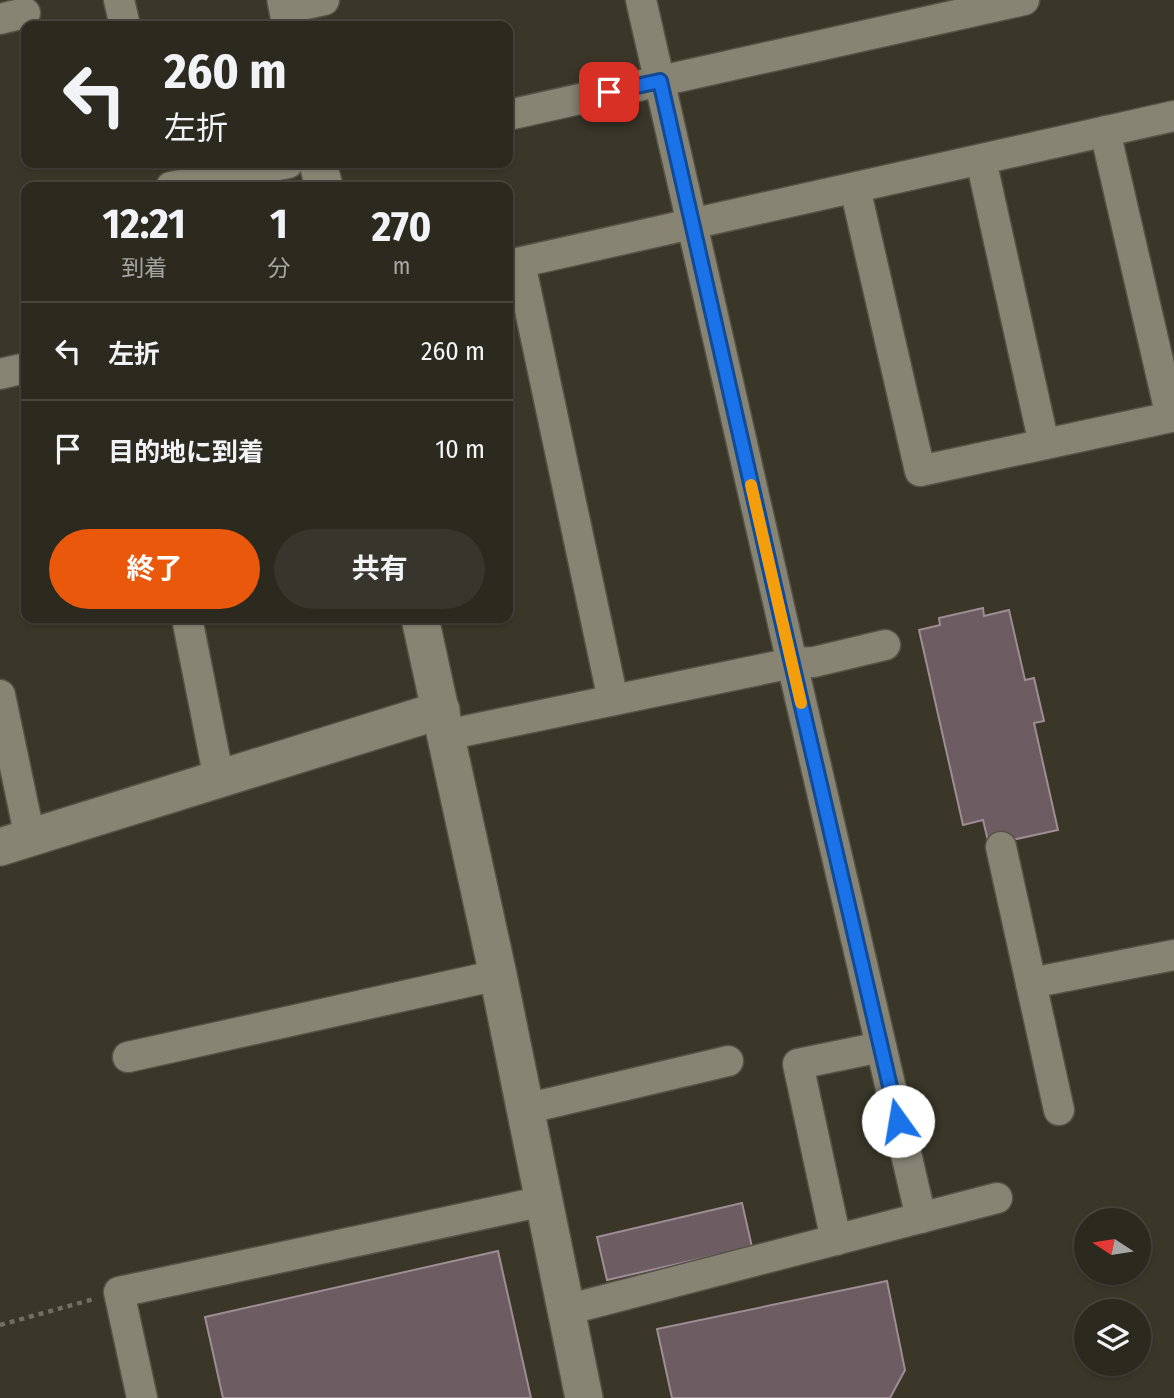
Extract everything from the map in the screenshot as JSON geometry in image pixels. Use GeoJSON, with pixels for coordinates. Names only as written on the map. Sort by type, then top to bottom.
{"type":"FeatureCollection","features":[{"type":"Feature","properties":{"kind":"street"},"geometry":{"type":"LineString","coordinates":[[119,0],[123,21]]}},
{"type":"Feature","properties":{"kind":"street"},"geometry":{"type":"LineString","coordinates":[[288,11],[324,0]]}},
{"type":"Feature","properties":{"kind":"street"},"geometry":{"type":"LineString","coordinates":[[641,0],[921,1218]]}},
{"type":"Feature","properties":{"kind":"street"},"geometry":{"type":"LineString","coordinates":[[513,114],[1024,0]]}},
{"type":"Feature","properties":{"kind":"street"},"geometry":{"type":"LineString","coordinates":[[613,700],[514,264],[1174,116]]}},
{"type":"Feature","properties":{"kind":"street"},"geometry":{"type":"LineString","coordinates":[[855,188],[920,471],[1171,417],[1105,131]]}},
{"type":"Feature","properties":{"kind":"street"},"geometry":{"type":"LineString","coordinates":[[981,160],[1044,444]]}},
{"type":"Feature","properties":{"kind":"street"},"geometry":{"type":"LineString","coordinates":[[195,182],[264,168]]}},
{"type":"Feature","properties":{"kind":"street"},"geometry":{"type":"LineString","coordinates":[[0,373],[21,369]]}},
{"type":"Feature","properties":{"kind":"street"},"geometry":{"type":"LineString","coordinates":[[188,623],[219,779]]}},
{"type":"Feature","properties":{"kind":"street"},"geometry":{"type":"LineString","coordinates":[[422,623],[498,975],[584,1398]]}},
{"type":"Feature","properties":{"kind":"street"},"geometry":{"type":"LineString","coordinates":[[0,695],[15,842],[219,779],[444,722],[613,700],[792,663],[814,662],[885,645]]}},
{"type":"Feature","properties":{"kind":"street"},"geometry":{"type":"LineString","coordinates":[[1001,847],[1059,1110]]}},
{"type":"Feature","properties":{"kind":"street"},"geometry":{"type":"LineString","coordinates":[[1031,983],[1174,955]]}},
{"type":"Feature","properties":{"kind":"street"},"geometry":{"type":"LineString","coordinates":[[128,1057],[498,975]]}},
{"type":"Feature","properties":{"kind":"street"},"geometry":{"type":"LineString","coordinates":[[836,1240],[798,1064],[881,1047]]}},
{"type":"Feature","properties":{"kind":"street"},"geometry":{"type":"LineString","coordinates":[[525,1109],[728,1061]]}},
{"type":"Feature","properties":{"kind":"street"},"geometry":{"type":"LineString","coordinates":[[566,1310],[997,1198]]}},
{"type":"Feature","properties":{"kind":"street"},"geometry":{"type":"LineString","coordinates":[[142,1398],[119,1292],[544,1201]]}},
{"type":"Feature","properties":{"kind":"path"},"geometry":{"type":"LineString","coordinates":[[0,1325],[119,1292]]}},
{"type":"Feature","properties":{"kind":"building"},"geometry":{"type":"Polygon","coordinates":[[[983,608],[984,616],[1009,610],[1025,680],[1034,678],[1044,721],[1034,723],[1058,830],[989,845],[983,820],[963,825],[919,630],[940,625],[939,618],[983,608]]]}},
{"type":"Feature","properties":{"kind":"building"},"geometry":{"type":"Polygon","coordinates":[[[742,1203],[752,1247],[607,1280],[597,1237],[742,1203]]]}},
{"type":"Feature","properties":{"kind":"building"},"geometry":{"type":"Polygon","coordinates":[[[498,1251],[531,1398],[223,1398],[205,1317],[498,1251]]]}},
{"type":"Feature","properties":{"kind":"building"},"geometry":{"type":"Polygon","coordinates":[[[887,1281],[905,1370],[890,1398],[672,1398],[657,1329],[887,1281]]]}},
{"type":"Feature","properties":{"kind":"slow traffic"},"geometry":{"type":"LineString","coordinates":[[751,485],[801,703]]}},
{"type":"Feature","properties":{"kind":"route"},"geometry":{"type":"LineString","coordinates":[[609,92],[660,81],[898,1121]]}}]}
